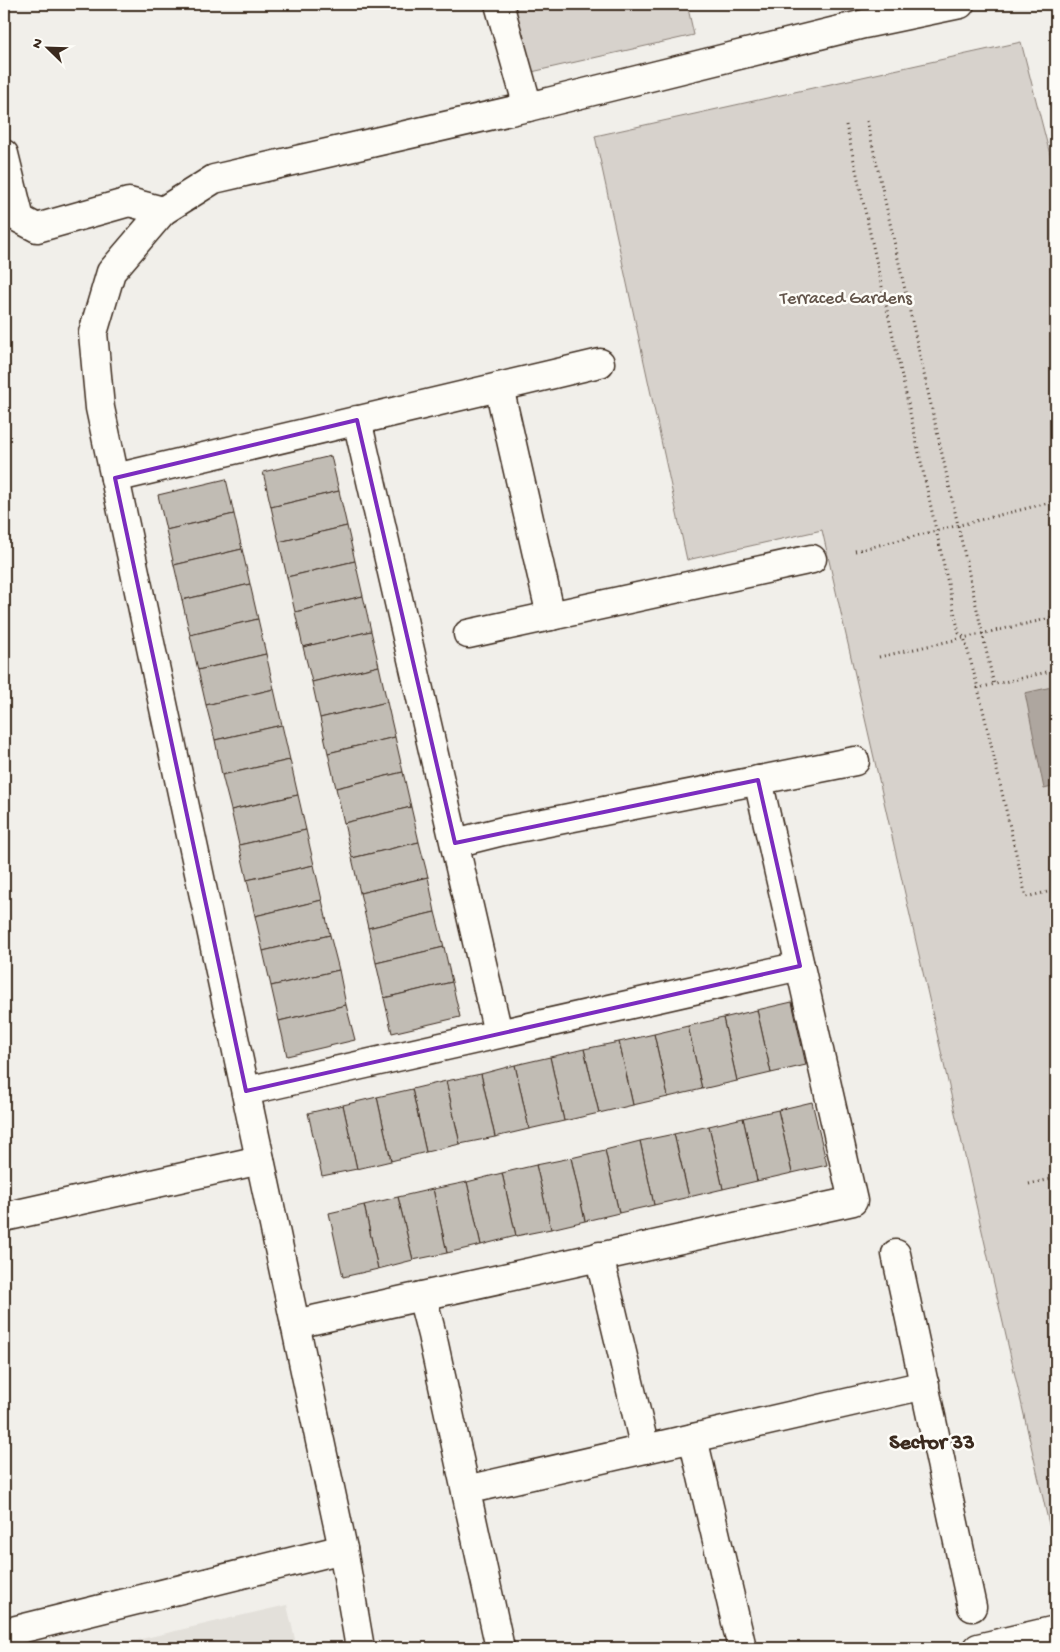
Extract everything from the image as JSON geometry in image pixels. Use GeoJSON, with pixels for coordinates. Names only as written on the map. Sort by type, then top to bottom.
{"type":"FeatureCollection","features":[{"type":"Feature","properties":{"kind":"street"},"geometry":{"type":"LineString","coordinates":[[499,4],[528,106]]}},
{"type":"Feature","properties":{"kind":"street"},"geometry":{"type":"LineString","coordinates":[[360,1648],[343,1549],[100,408],[93,333],[111,272],[163,211],[214,179],[528,106],[862,14],[960,4]]}},
{"type":"Feature","properties":{"kind":"street"},"geometry":{"type":"LineString","coordinates":[[4,154],[10,203],[20,219],[37,228],[129,202],[163,211]]}},
{"type":"Feature","properties":{"kind":"street"},"geometry":{"type":"LineString","coordinates":[[115,478],[600,363]]}},
{"type":"Feature","properties":{"kind":"street"},"geometry":{"type":"LineString","coordinates":[[499,387],[551,616]]}},
{"type":"Feature","properties":{"kind":"street"},"geometry":{"type":"LineString","coordinates":[[357,420],[498,1034]]}},
{"type":"Feature","properties":{"kind":"street"},"geometry":{"type":"LineString","coordinates":[[468,634],[812,559]]}},
{"type":"Feature","properties":{"kind":"street"},"geometry":{"type":"LineString","coordinates":[[455,843],[503,831],[855,761]]}},
{"type":"Feature","properties":{"kind":"street"},"geometry":{"type":"LineString","coordinates":[[295,1324],[853,1201],[758,780]]}},
{"type":"Feature","properties":{"kind":"street"},"geometry":{"type":"LineString","coordinates":[[246,1091],[800,966]]}},
{"type":"Feature","properties":{"kind":"street"},"geometry":{"type":"LineString","coordinates":[[4,1216],[260,1160]]}},
{"type":"Feature","properties":{"kind":"street"},"geometry":{"type":"LineString","coordinates":[[896,1254],[972,1606]]}},
{"type":"Feature","properties":{"kind":"street"},"geometry":{"type":"LineString","coordinates":[[599,1256],[645,1449]]}},
{"type":"Feature","properties":{"kind":"street"},"geometry":{"type":"LineString","coordinates":[[422,1296],[500,1648]]}},
{"type":"Feature","properties":{"kind":"street"},"geometry":{"type":"LineString","coordinates":[[466,1490],[925,1386]]}},
{"type":"Feature","properties":{"kind":"street"},"geometry":{"type":"LineString","coordinates":[[693,1438],[742,1648]]}},
{"type":"Feature","properties":{"kind":"street"},"geometry":{"type":"LineString","coordinates":[[4,1634],[343,1549]]}},
{"type":"Feature","properties":{"kind":"street"},"geometry":{"type":"LineString","coordinates":[[978,1648],[1056,1630]]}},
{"type":"Feature","properties":{"kind":"path"},"geometry":{"type":"LineString","coordinates":[[867,121],[994,686]]}},
{"type":"Feature","properties":{"kind":"path"},"geometry":{"type":"LineString","coordinates":[[846,125],[959,633],[964,636],[978,688],[1026,897],[1056,890]]}},
{"type":"Feature","properties":{"kind":"path"},"geometry":{"type":"LineString","coordinates":[[855,551],[1056,501]]}},
{"type":"Feature","properties":{"kind":"path"},"geometry":{"type":"LineString","coordinates":[[879,657],[964,636],[1056,617]]}},
{"type":"Feature","properties":{"kind":"path"},"geometry":{"type":"LineString","coordinates":[[978,688],[994,686],[1056,670]]}},
{"type":"Feature","properties":{"kind":"path"},"geometry":{"type":"LineString","coordinates":[[1029,1184],[1056,1178]]}},
{"type":"Feature","properties":{"kind":"highlighted area"},"geometry":{"type":"Polygon","coordinates":[[[357,420],[455,843],[758,780],[800,966],[246,1091],[115,478],[357,420]]]}},
{"type":"Feature","properties":{"kind":"shaded area"},"geometry":{"type":"Polygon","coordinates":[[[1056,686],[1056,786],[1044,789],[1025,693],[1056,686]]]}},
{"type":"Feature","properties":{"kind":"shaded area"},"geometry":{"type":"Polygon","coordinates":[[[287,1605],[297,1648],[103,1648],[287,1605]]]}},
{"type":"Feature","properties":{"kind":"green space"},"geometry":{"type":"Polygon","coordinates":[[[507,4],[687,4],[694,35],[523,74],[507,4]]]}},
{"type":"Feature","properties":{"kind":"green space","name":"Terraced Gardens"},"geometry":{"type":"Polygon","coordinates":[[[1021,42],[1056,178],[1056,1555],[822,530],[687,560],[595,136],[1021,42]]]}},
{"type":"Feature","properties":{"kind":"building"},"geometry":{"type":"Polygon","coordinates":[[[331,456],[339,491],[271,507],[263,472],[331,456]]]}},
{"type":"Feature","properties":{"kind":"building"},"geometry":{"type":"Polygon","coordinates":[[[226,479],[234,514],[166,530],[158,495],[226,479]]]}},
{"type":"Feature","properties":{"kind":"building"},"geometry":{"type":"Polygon","coordinates":[[[339,491],[347,526],[279,542],[271,507],[339,491]]]}},
{"type":"Feature","properties":{"kind":"building"},"geometry":{"type":"Polygon","coordinates":[[[234,514],[242,549],[174,565],[166,530],[234,514]]]}},
{"type":"Feature","properties":{"kind":"building"},"geometry":{"type":"Polygon","coordinates":[[[347,526],[355,561],[287,577],[279,542],[347,526]]]}},
{"type":"Feature","properties":{"kind":"building"},"geometry":{"type":"Polygon","coordinates":[[[242,549],[250,584],[182,600],[174,565],[242,549]]]}},
{"type":"Feature","properties":{"kind":"building"},"geometry":{"type":"Polygon","coordinates":[[[355,561],[363,596],[295,612],[287,577],[355,561]]]}},
{"type":"Feature","properties":{"kind":"building"},"geometry":{"type":"Polygon","coordinates":[[[250,584],[258,619],[190,635],[182,600],[250,584]]]}},
{"type":"Feature","properties":{"kind":"building"},"geometry":{"type":"Polygon","coordinates":[[[363,596],[371,631],[303,647],[295,612],[363,596]]]}},
{"type":"Feature","properties":{"kind":"building"},"geometry":{"type":"Polygon","coordinates":[[[258,619],[266,654],[198,670],[190,635],[258,619]]]}},
{"type":"Feature","properties":{"kind":"building"},"geometry":{"type":"Polygon","coordinates":[[[371,631],[379,666],[312,682],[303,647],[371,631]]]}},
{"type":"Feature","properties":{"kind":"building"},"geometry":{"type":"Polygon","coordinates":[[[266,654],[274,689],[206,705],[198,670],[266,654]]]}},
{"type":"Feature","properties":{"kind":"building"},"geometry":{"type":"Polygon","coordinates":[[[379,666],[387,702],[320,718],[312,682],[379,666]]]}},
{"type":"Feature","properties":{"kind":"building"},"geometry":{"type":"Polygon","coordinates":[[[274,689],[282,725],[215,740],[206,705],[274,689]]]}},
{"type":"Feature","properties":{"kind":"building"},"geometry":{"type":"Polygon","coordinates":[[[387,702],[395,737],[328,753],[320,718],[387,702]]]}},
{"type":"Feature","properties":{"kind":"building"},"geometry":{"type":"Polygon","coordinates":[[[282,725],[290,760],[222,775],[215,740],[282,725]]]}},
{"type":"Feature","properties":{"kind":"building"},"geometry":{"type":"Polygon","coordinates":[[[395,737],[403,772],[336,788],[328,753],[395,737]]]}},
{"type":"Feature","properties":{"kind":"building"},"geometry":{"type":"Polygon","coordinates":[[[290,760],[298,795],[231,810],[222,775],[290,760]]]}},
{"type":"Feature","properties":{"kind":"building"},"geometry":{"type":"Polygon","coordinates":[[[403,772],[411,807],[344,823],[336,788],[403,772]]]}},
{"type":"Feature","properties":{"kind":"building"},"geometry":{"type":"Polygon","coordinates":[[[298,795],[306,830],[239,845],[231,810],[298,795]]]}},
{"type":"Feature","properties":{"kind":"building"},"geometry":{"type":"Polygon","coordinates":[[[411,807],[419,842],[352,858],[344,823],[411,807]]]}},
{"type":"Feature","properties":{"kind":"building"},"geometry":{"type":"Polygon","coordinates":[[[306,830],[314,865],[247,880],[239,845],[306,830]]]}},
{"type":"Feature","properties":{"kind":"building"},"geometry":{"type":"Polygon","coordinates":[[[419,842],[428,877],[360,893],[352,858],[419,842]]]}},
{"type":"Feature","properties":{"kind":"building"},"geometry":{"type":"Polygon","coordinates":[[[314,865],[322,900],[255,916],[247,880],[314,865]]]}},
{"type":"Feature","properties":{"kind":"building"},"geometry":{"type":"Polygon","coordinates":[[[428,877],[435,912],[368,928],[360,893],[428,877]]]}},
{"type":"Feature","properties":{"kind":"building"},"geometry":{"type":"Polygon","coordinates":[[[322,900],[330,935],[263,951],[255,916],[322,900]]]}},
{"type":"Feature","properties":{"kind":"building"},"geometry":{"type":"Polygon","coordinates":[[[435,912],[444,947],[376,963],[368,928],[435,912]]]}},
{"type":"Feature","properties":{"kind":"building"},"geometry":{"type":"Polygon","coordinates":[[[330,935],[339,970],[271,986],[263,951],[330,935]]]}},
{"type":"Feature","properties":{"kind":"building"},"geometry":{"type":"Polygon","coordinates":[[[444,947],[452,982],[384,998],[376,963],[444,947]]]}},
{"type":"Feature","properties":{"kind":"building"},"geometry":{"type":"Polygon","coordinates":[[[339,970],[346,1005],[279,1021],[271,986],[339,970]]]}},
{"type":"Feature","properties":{"kind":"building"},"geometry":{"type":"Polygon","coordinates":[[[452,982],[460,1017],[392,1033],[384,998],[452,982]]]}},
{"type":"Feature","properties":{"kind":"building"},"geometry":{"type":"Polygon","coordinates":[[[792,1002],[806,1065],[771,1073],[757,1010],[792,1002]]]}},
{"type":"Feature","properties":{"kind":"building"},"geometry":{"type":"Polygon","coordinates":[[[346,1005],[355,1040],[287,1056],[279,1021],[346,1005]]]}},
{"type":"Feature","properties":{"kind":"building"},"geometry":{"type":"Polygon","coordinates":[[[757,1010],[771,1073],[737,1081],[723,1018],[757,1010]]]}},
{"type":"Feature","properties":{"kind":"building"},"geometry":{"type":"Polygon","coordinates":[[[723,1018],[737,1081],[702,1089],[688,1026],[723,1018]]]}},
{"type":"Feature","properties":{"kind":"building"},"geometry":{"type":"Polygon","coordinates":[[[688,1026],[702,1089],[668,1097],[654,1034],[688,1026]]]}},
{"type":"Feature","properties":{"kind":"building"},"geometry":{"type":"Polygon","coordinates":[[[654,1034],[668,1097],[633,1105],[619,1042],[654,1034]]]}},
{"type":"Feature","properties":{"kind":"building"},"geometry":{"type":"Polygon","coordinates":[[[619,1042],[633,1105],[599,1113],[584,1049],[619,1042]]]}},
{"type":"Feature","properties":{"kind":"building"},"geometry":{"type":"Polygon","coordinates":[[[584,1049],[599,1113],[564,1121],[550,1057],[584,1049]]]}},
{"type":"Feature","properties":{"kind":"building"},"geometry":{"type":"Polygon","coordinates":[[[550,1057],[564,1121],[529,1129],[515,1065],[550,1057]]]}},
{"type":"Feature","properties":{"kind":"building"},"geometry":{"type":"Polygon","coordinates":[[[515,1065],[529,1129],[495,1137],[481,1074],[515,1065]]]}},
{"type":"Feature","properties":{"kind":"building"},"geometry":{"type":"Polygon","coordinates":[[[481,1074],[495,1137],[460,1144],[446,1081],[481,1074]]]}},
{"type":"Feature","properties":{"kind":"building"},"geometry":{"type":"Polygon","coordinates":[[[446,1081],[460,1144],[426,1152],[412,1089],[446,1081]]]}},
{"type":"Feature","properties":{"kind":"building"},"geometry":{"type":"Polygon","coordinates":[[[412,1089],[426,1152],[391,1161],[377,1097],[412,1089]]]}},
{"type":"Feature","properties":{"kind":"building"},"geometry":{"type":"Polygon","coordinates":[[[377,1097],[391,1161],[357,1169],[343,1105],[377,1097]]]}},
{"type":"Feature","properties":{"kind":"building"},"geometry":{"type":"Polygon","coordinates":[[[812,1102],[827,1165],[792,1173],[778,1110],[812,1102]]]}},
{"type":"Feature","properties":{"kind":"building"},"geometry":{"type":"Polygon","coordinates":[[[343,1105],[357,1169],[322,1176],[308,1113],[343,1105]]]}},
{"type":"Feature","properties":{"kind":"building"},"geometry":{"type":"Polygon","coordinates":[[[778,1110],[792,1173],[757,1181],[743,1118],[778,1110]]]}},
{"type":"Feature","properties":{"kind":"building"},"geometry":{"type":"Polygon","coordinates":[[[743,1118],[757,1181],[723,1189],[709,1126],[743,1118]]]}},
{"type":"Feature","properties":{"kind":"building"},"geometry":{"type":"Polygon","coordinates":[[[709,1126],[723,1189],[689,1197],[674,1134],[709,1126]]]}},
{"type":"Feature","properties":{"kind":"building"},"geometry":{"type":"Polygon","coordinates":[[[674,1134],[689,1197],[654,1205],[640,1141],[674,1134]]]}},
{"type":"Feature","properties":{"kind":"building"},"geometry":{"type":"Polygon","coordinates":[[[640,1141],[654,1205],[619,1213],[605,1150],[640,1141]]]}},
{"type":"Feature","properties":{"kind":"building"},"geometry":{"type":"Polygon","coordinates":[[[605,1150],[619,1213],[585,1221],[571,1158],[605,1150]]]}},
{"type":"Feature","properties":{"kind":"building"},"geometry":{"type":"Polygon","coordinates":[[[571,1158],[585,1221],[551,1229],[536,1165],[571,1158]]]}},
{"type":"Feature","properties":{"kind":"building"},"geometry":{"type":"Polygon","coordinates":[[[536,1165],[551,1229],[516,1236],[502,1173],[536,1165]]]}},
{"type":"Feature","properties":{"kind":"building"},"geometry":{"type":"Polygon","coordinates":[[[502,1173],[516,1236],[481,1245],[467,1182],[502,1173]]]}},
{"type":"Feature","properties":{"kind":"building"},"geometry":{"type":"Polygon","coordinates":[[[467,1182],[481,1245],[447,1253],[433,1189],[467,1182]]]}},
{"type":"Feature","properties":{"kind":"building"},"geometry":{"type":"Polygon","coordinates":[[[433,1189],[447,1253],[413,1260],[398,1197],[433,1189]]]}},
{"type":"Feature","properties":{"kind":"building"},"geometry":{"type":"Polygon","coordinates":[[[398,1197],[413,1260],[378,1269],[364,1205],[398,1197]]]}},
{"type":"Feature","properties":{"kind":"building"},"geometry":{"type":"Polygon","coordinates":[[[364,1205],[378,1269],[343,1277],[329,1213],[364,1205]]]}},
{"type":"Feature","properties":{"kind":"district","name":"Sector 33"},"geometry":{"type":"Point","coordinates":[932,1440]}}]}
